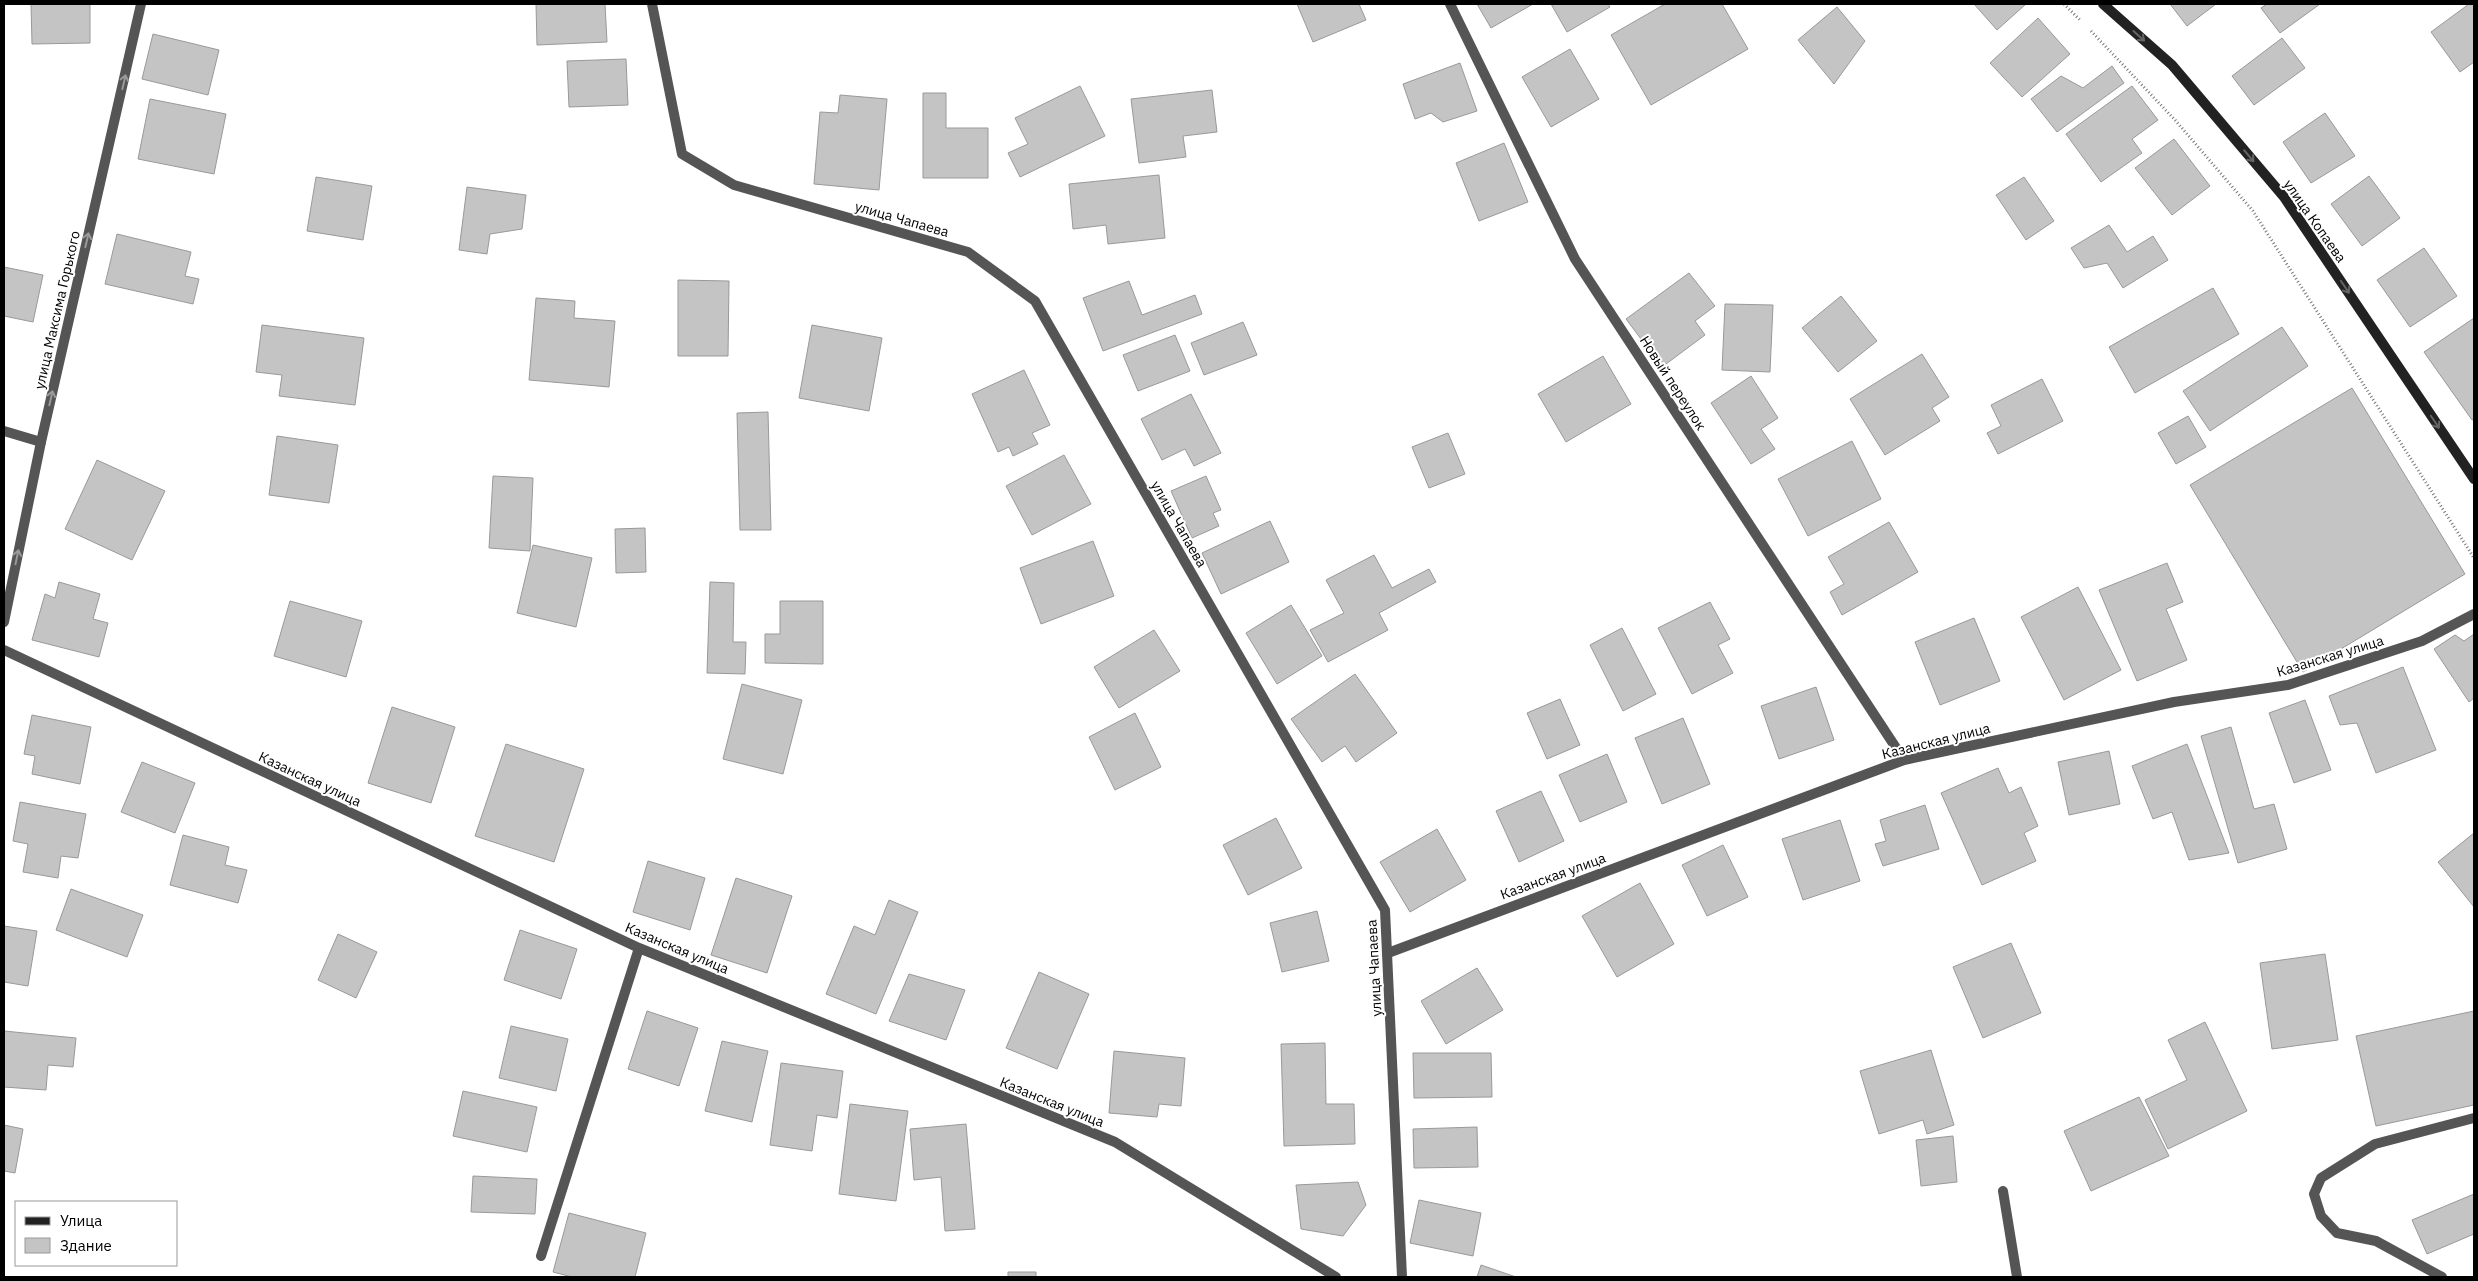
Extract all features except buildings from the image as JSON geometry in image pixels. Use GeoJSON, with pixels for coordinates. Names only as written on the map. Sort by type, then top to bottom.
{"type":"FeatureCollection","features":[{"type":"Feature","properties":{"kind":"main road","name":"улица Копаева"},"geometry":{"type":"LineString","coordinates":[[2103,4],[2172,65],[2284,197],[2474,479]]}},
{"type":"Feature","properties":{"kind":"street","name":"улица Максима Горького"},"geometry":{"type":"LineString","coordinates":[[4,622],[41,442],[141,4]]}},
{"type":"Feature","properties":{"kind":"street","name":"улица Чапаева"},"geometry":{"type":"LineString","coordinates":[[652,4],[682,154],[734,185],[968,252],[1035,301],[1385,910],[1402,1277]]}},
{"type":"Feature","properties":{"kind":"street","name":"Новый переулок"},"geometry":{"type":"LineString","coordinates":[[1450,4],[1575,259],[1904,760]]}},
{"type":"Feature","properties":{"kind":"street"},"geometry":{"type":"LineString","coordinates":[[4,431],[41,442]]}},
{"type":"Feature","properties":{"kind":"street","name":"Казанская улица"},"geometry":{"type":"LineString","coordinates":[[1388,953],[1904,760],[2174,702],[2288,685],[2422,641],[2474,614]]}},
{"type":"Feature","properties":{"kind":"street","name":"Казанская улица"},"geometry":{"type":"LineString","coordinates":[[4,650],[639,948],[1115,1142],[1336,1277]]}},
{"type":"Feature","properties":{"kind":"street"},"geometry":{"type":"LineString","coordinates":[[541,1256],[639,948]]}},
{"type":"Feature","properties":{"kind":"street"},"geometry":{"type":"LineString","coordinates":[[2442,1277],[2376,1241],[2337,1233],[2321,1216],[2314,1194],[2321,1178],[2375,1144],[2474,1118]]}},
{"type":"Feature","properties":{"kind":"street"},"geometry":{"type":"LineString","coordinates":[[2003,1191],[2017,1277]]}},
{"type":"Feature","properties":{"kind":"path"},"geometry":{"type":"LineString","coordinates":[[2064,4],[2176,120],[2253,211],[2474,558]]}}]}
